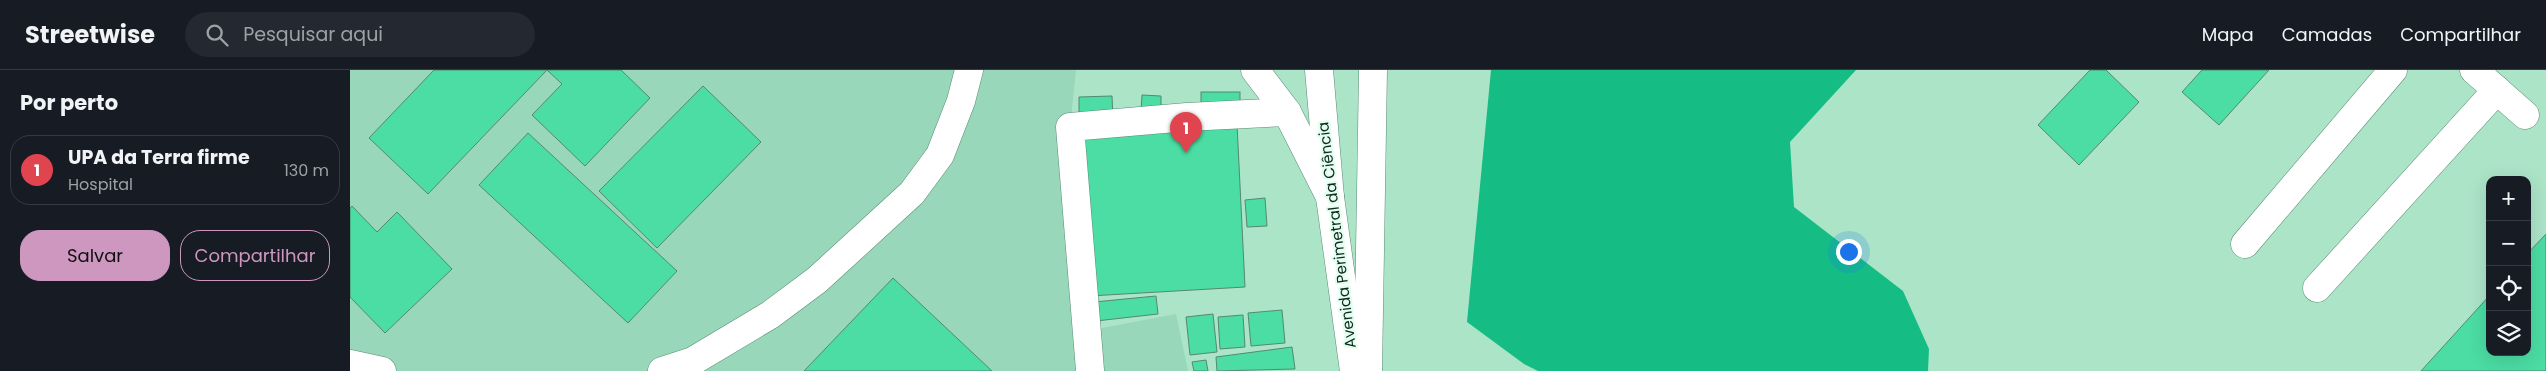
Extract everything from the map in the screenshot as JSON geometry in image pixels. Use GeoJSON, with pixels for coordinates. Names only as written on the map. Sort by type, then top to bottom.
{"type":"FeatureCollection","features":[{"type":"Feature","properties":{"kind":"main road"},"geometry":{"type":"LineString","coordinates":[[662,371],[693,361],[770,315],[817,280],[912,193],[940,155],[961,101],[970,70]]}},
{"type":"Feature","properties":{"kind":"main road"},"geometry":{"type":"LineString","coordinates":[[1256,70],[1287,112],[1330,197]]}},
{"type":"Feature","properties":{"kind":"main road","name":"Avenida Perimetral da Ciência"},"geometry":{"type":"LineString","coordinates":[[1319,70],[1330,197],[1354,371]]}},
{"type":"Feature","properties":{"kind":"main road","name":"Avenida Perimetral da Ciência"},"geometry":{"type":"LineString","coordinates":[[1368,371],[1373,70]]}},
{"type":"Feature","properties":{"kind":"main road"},"geometry":{"type":"LineString","coordinates":[[2245,244],[2393,70]]}},
{"type":"Feature","properties":{"kind":"main road"},"geometry":{"type":"LineString","coordinates":[[2474,70],[2525,115]]}},
{"type":"Feature","properties":{"kind":"main road"},"geometry":{"type":"LineString","coordinates":[[2317,288],[2497,90]]}},
{"type":"Feature","properties":{"kind":"main road"},"geometry":{"type":"LineString","coordinates":[[1090,370],[1070,127],[1187,117],[1287,112]]}},
{"type":"Feature","properties":{"kind":"main road"},"geometry":{"type":"LineString","coordinates":[[350,364],[382,371]]}},
{"type":"Feature","properties":{"kind":"shaded area"},"geometry":{"type":"Polygon","coordinates":[[[350,70],[1076,70],[1070,127],[1086,331],[1176,314],[1188,371],[350,371],[350,70]]]}},
{"type":"Feature","properties":{"kind":"green space"},"geometry":{"type":"Polygon","coordinates":[[[1491,70],[1856,70],[1790,142],[1794,207],[1903,291],[1929,349],[1928,371],[1538,371],[1524,364],[1467,322],[1491,70]]]}},
{"type":"Feature","properties":{"kind":"building"},"geometry":{"type":"Polygon","coordinates":[[[434,70],[547,70],[428,194],[369,138],[434,70]]]}},
{"type":"Feature","properties":{"kind":"building"},"geometry":{"type":"Polygon","coordinates":[[[547,70],[621,70],[650,98],[585,166],[532,115],[562,84],[547,70]]]}},
{"type":"Feature","properties":{"kind":"building"},"geometry":{"type":"Polygon","coordinates":[[[2090,70],[2106,70],[2139,102],[2079,165],[2038,125],[2090,70]]]}},
{"type":"Feature","properties":{"kind":"building"},"geometry":{"type":"Polygon","coordinates":[[[2202,70],[2269,70],[2219,125],[2182,92],[2202,70]]]}},
{"type":"Feature","properties":{"kind":"building"},"geometry":{"type":"Polygon","coordinates":[[[703,86],[761,142],[657,248],[599,191],[703,86]]]}},
{"type":"Feature","properties":{"kind":"building"},"geometry":{"type":"Polygon","coordinates":[[[1201,92],[1240,92],[1240,110],[1201,110],[1201,92]]]}},
{"type":"Feature","properties":{"kind":"building"},"geometry":{"type":"Polygon","coordinates":[[[1142,95],[1161,96],[1161,113],[1141,112],[1142,95]]]}},
{"type":"Feature","properties":{"kind":"building"},"geometry":{"type":"Polygon","coordinates":[[[1112,96],[1113,119],[1079,120],[1079,97],[1112,96]]]}},
{"type":"Feature","properties":{"kind":"building"},"geometry":{"type":"Polygon","coordinates":[[[1237,124],[1245,287],[1089,296],[1081,132],[1237,124]]]}},
{"type":"Feature","properties":{"kind":"building"},"geometry":{"type":"Polygon","coordinates":[[[528,133],[677,271],[628,323],[479,185],[528,133]]]}},
{"type":"Feature","properties":{"kind":"building"},"geometry":{"type":"Polygon","coordinates":[[[1265,198],[1267,226],[1247,227],[1245,200],[1265,198]]]}},
{"type":"Feature","properties":{"kind":"building"},"geometry":{"type":"Polygon","coordinates":[[[352,206],[377,232],[397,212],[452,269],[385,333],[350,297],[350,208],[352,206]]]}},
{"type":"Feature","properties":{"kind":"building"},"geometry":{"type":"Polygon","coordinates":[[[2546,234],[2546,371],[2421,371],[2486,299],[2486,356],[2531,356],[2531,250],[2546,234]]]}},
{"type":"Feature","properties":{"kind":"building"},"geometry":{"type":"Polygon","coordinates":[[[893,278],[992,371],[804,371],[893,278]]]}},
{"type":"Feature","properties":{"kind":"building"},"geometry":{"type":"Polygon","coordinates":[[[1156,296],[1158,314],[1096,321],[1094,302],[1156,296]]]}},
{"type":"Feature","properties":{"kind":"building"},"geometry":{"type":"Polygon","coordinates":[[[1282,310],[1285,343],[1251,346],[1248,313],[1282,310]]]}},
{"type":"Feature","properties":{"kind":"building"},"geometry":{"type":"Polygon","coordinates":[[[1213,314],[1217,352],[1190,355],[1186,317],[1213,314]]]}},
{"type":"Feature","properties":{"kind":"building"},"geometry":{"type":"Polygon","coordinates":[[[1243,315],[1245,347],[1220,349],[1218,317],[1243,315]]]}},
{"type":"Feature","properties":{"kind":"building"},"geometry":{"type":"Polygon","coordinates":[[[1292,347],[1295,369],[1217,371],[1216,357],[1292,347]]]}},
{"type":"Feature","properties":{"kind":"building"},"geometry":{"type":"Polygon","coordinates":[[[1206,360],[1208,371],[1194,371],[1192,362],[1206,360]]]}},
{"type":"Feature","properties":{"kind":"place","name":"UPA da Terra firme"},"geometry":{"type":"Point","coordinates":[1186,153]}}]}
